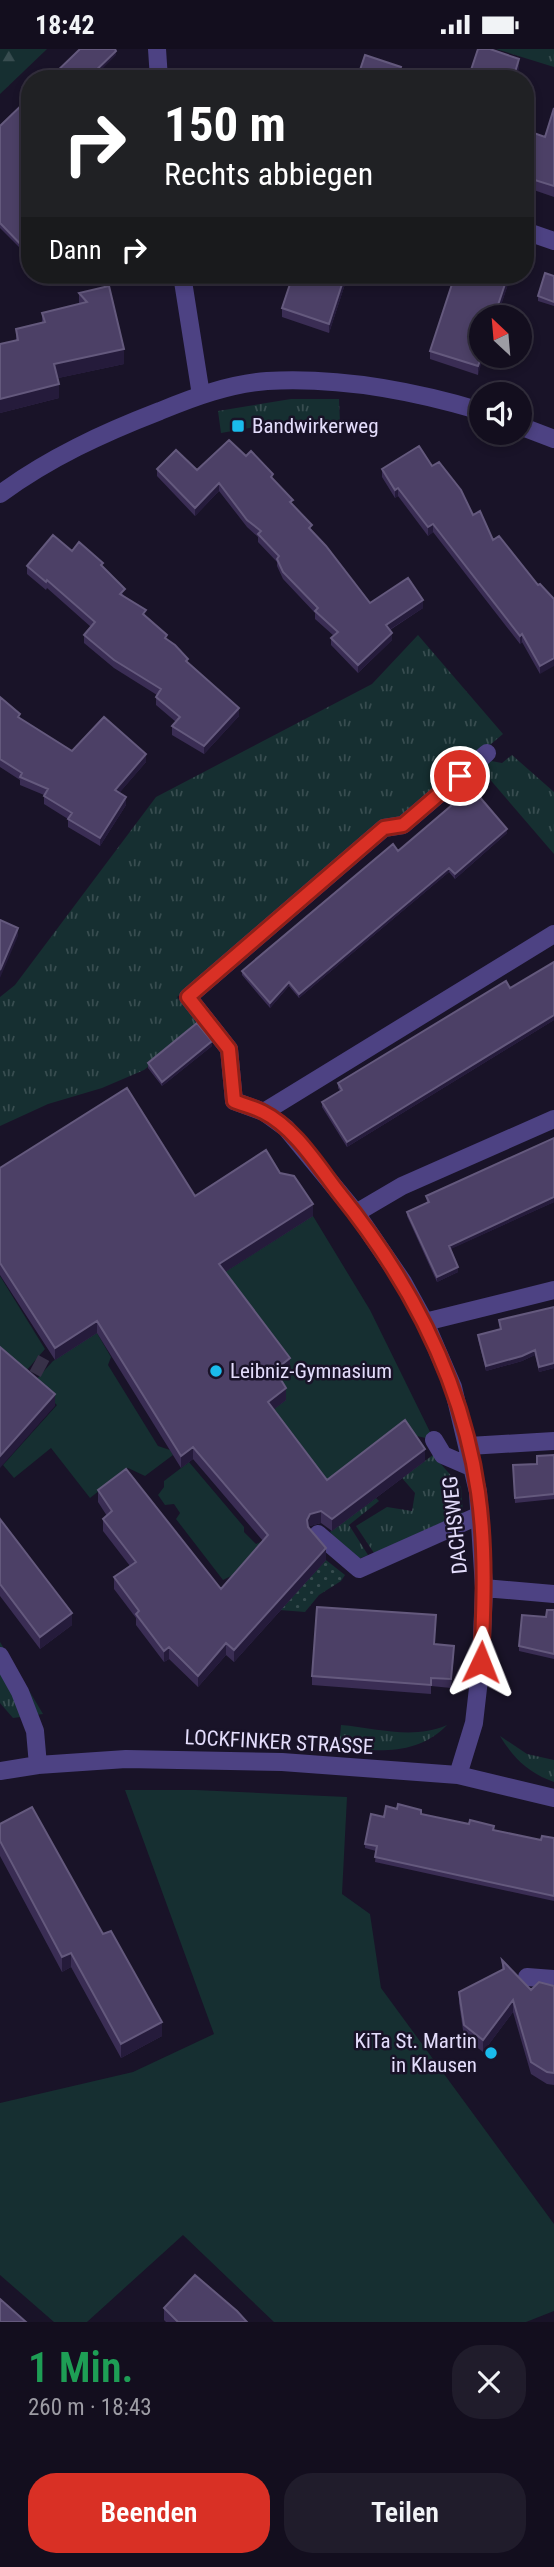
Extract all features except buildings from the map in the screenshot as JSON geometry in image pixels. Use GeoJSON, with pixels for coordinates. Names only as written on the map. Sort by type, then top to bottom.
{"type":"FeatureCollection","features":[{"type":"Feature","properties":{"kind":"street"},"geometry":{"type":"LineString","coordinates":[[157,49],[158,70]]}},
{"type":"Feature","properties":{"kind":"street"},"geometry":{"type":"LineString","coordinates":[[534,233],[553,238]]}},
{"type":"Feature","properties":{"kind":"street"},"geometry":{"type":"LineString","coordinates":[[183,284],[201,394]]}},
{"type":"Feature","properties":{"kind":"street"},"geometry":{"type":"LineString","coordinates":[[0,494],[47,462],[125,424],[201,394],[268,381],[345,383],[402,391],[469,408]]}},
{"type":"Feature","properties":{"kind":"street"},"geometry":{"type":"LineString","coordinates":[[532,431],[554,439]]}},
{"type":"Feature","properties":{"kind":"street","name":"DACHSWEG"},"geometry":{"type":"LineString","coordinates":[[458,1775],[474,1723],[481,1662],[484,1588],[480,1515],[473,1468],[453,1387],[425,1322],[392,1264],[356,1213],[286,1128],[264,1112],[234,1101],[229,1049],[188,997],[384,828],[403,825],[486,753]]}},
{"type":"Feature","properties":{"kind":"street"},"geometry":{"type":"LineString","coordinates":[[264,1112],[444,999],[554,934]]}},
{"type":"Feature","properties":{"kind":"street"},"geometry":{"type":"LineString","coordinates":[[356,1213],[402,1186],[554,1119]]}},
{"type":"Feature","properties":{"kind":"street"},"geometry":{"type":"LineString","coordinates":[[425,1322],[554,1290]]}},
{"type":"Feature","properties":{"kind":"street"},"geometry":{"type":"LineString","coordinates":[[434,1440],[443,1455],[473,1468]]}},
{"type":"Feature","properties":{"kind":"street"},"geometry":{"type":"LineString","coordinates":[[469,1447],[554,1441]]}},
{"type":"Feature","properties":{"kind":"street"},"geometry":{"type":"LineString","coordinates":[[318,1534],[359,1569],[480,1515]]}},
{"type":"Feature","properties":{"kind":"street"},"geometry":{"type":"LineString","coordinates":[[484,1588],[554,1594]]}},
{"type":"Feature","properties":{"kind":"street"},"geometry":{"type":"LineString","coordinates":[[0,1656],[20,1692],[35,1731],[38,1765]]}},
{"type":"Feature","properties":{"kind":"street","name":"LOCKFINKER STRASSE"},"geometry":{"type":"LineString","coordinates":[[0,1771],[38,1765],[126,1759],[259,1761],[458,1775],[554,1798]]}},
{"type":"Feature","properties":{"kind":"street"},"geometry":{"type":"LineString","coordinates":[[527,1976],[554,1979]]}},
{"type":"Feature","properties":{"kind":"green space"},"geometry":{"type":"Polygon","coordinates":[[[0,49],[47,49],[25,70],[21,70],[21,74],[0,94],[0,49]]]}},
{"type":"Feature","properties":{"kind":"green space"},"geometry":{"type":"Polygon","coordinates":[[[496,49],[554,49],[554,67],[496,49]]]}},
{"type":"Feature","properties":{"kind":"green space"},"geometry":{"type":"Polygon","coordinates":[[[291,399],[339,399],[340,423],[277,423],[221,433],[218,411],[291,399]]]}},
{"type":"Feature","properties":{"kind":"green space"},"geometry":{"type":"Polygon","coordinates":[[[418,635],[503,734],[400,820],[381,825],[177,997],[200,1026],[144,1070],[102,1088],[48,1104],[0,1126],[0,997],[15,985],[156,797],[372,684],[418,635]]]}},
{"type":"Feature","properties":{"kind":"green space"},"geometry":{"type":"Polygon","coordinates":[[[512,755],[554,792],[554,854],[481,769],[486,760],[502,763],[512,755]]]}},
{"type":"Feature","properties":{"kind":"green space"},"geometry":{"type":"Polygon","coordinates":[[[313,1216],[370,1310],[434,1440],[404,1433],[327,1492],[268,1414],[262,1391],[290,1370],[201,1250],[313,1216]]]}},
{"type":"Feature","properties":{"kind":"green space"},"geometry":{"type":"Polygon","coordinates":[[[0,1276],[45,1349],[21,1377],[0,1359],[0,1276]]]}},
{"type":"Feature","properties":{"kind":"green space"},"geometry":{"type":"Polygon","coordinates":[[[94,1328],[111,1357],[108,1365],[158,1446],[170,1450],[173,1455],[145,1476],[128,1468],[90,1498],[51,1448],[14,1478],[3,1465],[57,1405],[33,1383],[53,1361],[81,1343],[94,1328]]]}},
{"type":"Feature","properties":{"kind":"green space"},"geometry":{"type":"Polygon","coordinates":[[[433,1455],[461,1487],[463,1514],[374,1553],[356,1526],[387,1507],[412,1511],[415,1493],[402,1478],[433,1455]]]}},
{"type":"Feature","properties":{"kind":"green space"},"geometry":{"type":"Polygon","coordinates":[[[189,1462],[244,1527],[244,1532],[256,1544],[265,1540],[235,1574],[223,1580],[176,1519],[180,1513],[174,1504],[165,1505],[158,1495],[164,1487],[164,1481],[189,1462]]]}},
{"type":"Feature","properties":{"kind":"green space"},"geometry":{"type":"Polygon","coordinates":[[[376,1498],[379,1501],[349,1525],[368,1555],[356,1560],[330,1532],[376,1498]]]}},
{"type":"Feature","properties":{"kind":"green space"},"geometry":{"type":"Polygon","coordinates":[[[326,1560],[345,1575],[341,1581],[319,1595],[305,1612],[280,1610],[326,1560]]]}},
{"type":"Feature","properties":{"kind":"green space"},"geometry":{"type":"Polygon","coordinates":[[[0,1642],[43,1714],[13,1718],[0,1703],[0,1642]]]}},
{"type":"Feature","properties":{"kind":"green space"},"geometry":{"type":"Polygon","coordinates":[[[341,1725],[421,1732],[447,1725],[435,1735],[410,1747],[369,1750],[339,1748],[341,1725]]]}},
{"type":"Feature","properties":{"kind":"green space"},"geometry":{"type":"Polygon","coordinates":[[[500,1736],[527,1754],[554,1760],[554,1782],[523,1764],[500,1736]]]}},
{"type":"Feature","properties":{"kind":"green space"},"geometry":{"type":"Polygon","coordinates":[[[125,1790],[196,1790],[347,1797],[342,1894],[370,1914],[381,1988],[554,2224],[554,2311],[526,2322],[274,2322],[183,2235],[87,2322],[54,2322],[0,2275],[0,2103],[133,2072],[214,2034],[125,1790]]]}},
{"type":"Feature","properties":{"kind":"tunnel"},"geometry":{"type":"LineString","coordinates":[[34,1363],[45,1369]]}},
{"type":"Feature","properties":{"kind":"place","name":"Bandwirkerweg"},"geometry":{"type":"Point","coordinates":[238,426]}},
{"type":"Feature","properties":{"kind":"place","name":"Leibniz-Gymnasium"},"geometry":{"type":"Point","coordinates":[216,1371]}},
{"type":"Feature","properties":{"kind":"place","name":"KiTa St. Martin in Klausen"},"geometry":{"type":"Point","coordinates":[491,2053]}},
{"type":"Feature","properties":{"kind":"route"},"geometry":{"type":"LineString","coordinates":[[460,776],[403,825],[384,828],[188,997],[229,1049],[234,1101],[264,1112],[286,1128],[312,1158],[392,1264],[440,1354],[453,1387],[478,1492],[484,1588],[481,1662]]}}]}
